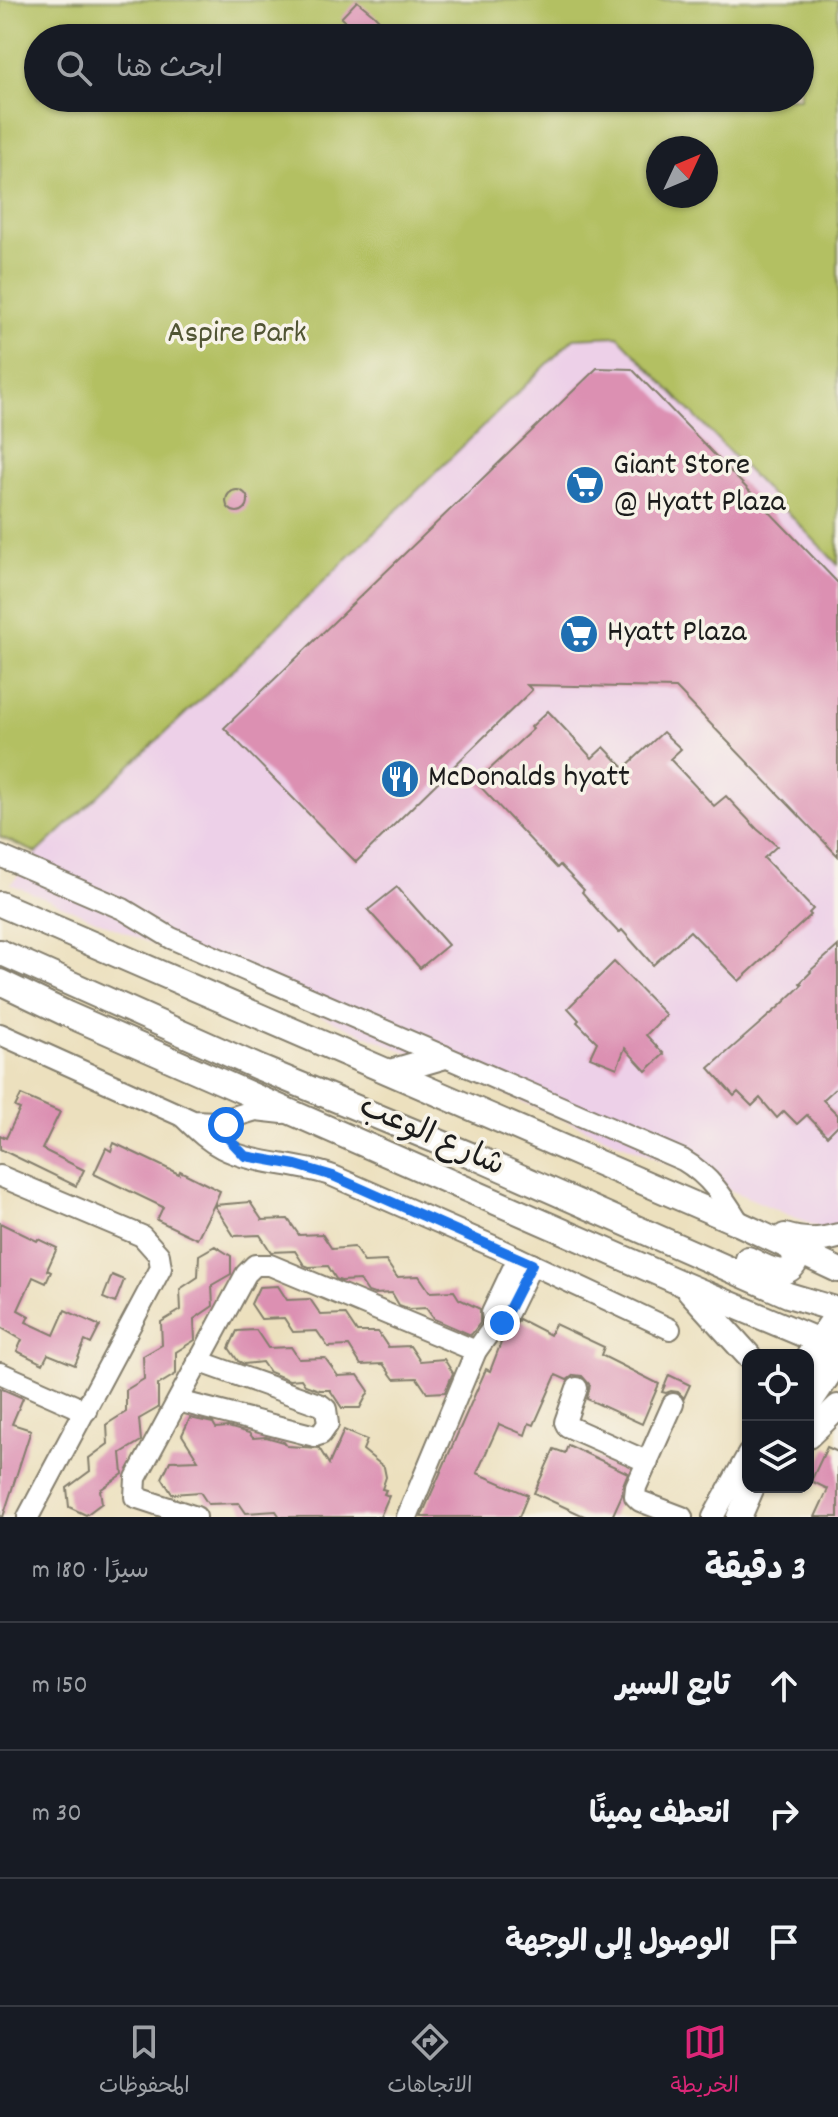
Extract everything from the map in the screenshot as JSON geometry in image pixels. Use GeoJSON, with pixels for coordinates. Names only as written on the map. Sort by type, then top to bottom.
{"type":"FeatureCollection","features":[{"type":"Feature","properties":{"kind":"main road","name":"شارع الوعب"},"geometry":{"type":"LineString","coordinates":[[0,904],[740,1224],[838,1270]]}},
{"type":"Feature","properties":{"kind":"main road"},"geometry":{"type":"LineString","coordinates":[[0,952],[260,1068],[473,1156],[788,1295],[838,1310]]}},
{"type":"Feature","properties":{"kind":"main road","name":"شارع الوعب"},"geometry":{"type":"LineString","coordinates":[[0,982],[830,1346]]}},
{"type":"Feature","properties":{"kind":"main road"},"geometry":{"type":"LineString","coordinates":[[390,1072],[442,1057]]}},
{"type":"Feature","properties":{"kind":"main road"},"geometry":{"type":"LineString","coordinates":[[260,1068],[281,1068],[320,1076],[777,1272],[789,1271],[793,1267],[796,1255],[792,1249]]}},
{"type":"Feature","properties":{"kind":"main road"},"geometry":{"type":"LineString","coordinates":[[740,1224],[800,1241],[838,1236]]}},
{"type":"Feature","properties":{"kind":"main road"},"geometry":{"type":"LineString","coordinates":[[683,1284],[743,1349]]}},
{"type":"Feature","properties":{"kind":"main road"},"geometry":{"type":"LineString","coordinates":[[814,1377],[830,1346]]}},
{"type":"Feature","properties":{"kind":"main road"},"geometry":{"type":"LineString","coordinates":[[814,1430],[838,1407]]}},
{"type":"Feature","properties":{"kind":"main road"},"geometry":{"type":"LineString","coordinates":[[739,1517],[749,1493]]}},
{"type":"Feature","properties":{"kind":"street"},"geometry":{"type":"LineString","coordinates":[[0,856],[123,909],[171,938],[683,1160],[714,1185],[740,1224]]}},
{"type":"Feature","properties":{"kind":"street"},"geometry":{"type":"LineString","coordinates":[[0,1034],[182,1116],[205,1123],[256,1110],[299,1115]]}},
{"type":"Feature","properties":{"kind":"street"},"geometry":{"type":"LineString","coordinates":[[182,1116],[211,1142],[233,1153],[296,1165],[333,1176],[670,1329]]}},
{"type":"Feature","properties":{"kind":"street"},"geometry":{"type":"LineString","coordinates":[[228,1119],[228,1138],[245,1156]]}},
{"type":"Feature","properties":{"kind":"street"},"geometry":{"type":"LineString","coordinates":[[0,1176],[142,1236],[159,1255],[161,1268],[28,1517]]}},
{"type":"Feature","properties":{"kind":"street"},"geometry":{"type":"LineString","coordinates":[[407,1517],[476,1351],[494,1326],[505,1319],[525,1261]]}},
{"type":"Feature","properties":{"kind":"street"},"geometry":{"type":"LineString","coordinates":[[196,1517],[135,1497],[136,1478],[246,1274],[255,1265],[270,1265],[476,1351]]}},
{"type":"Feature","properties":{"kind":"street"},"geometry":{"type":"LineString","coordinates":[[814,1392],[830,1346],[838,1310]]}},
{"type":"Feature","properties":{"kind":"street"},"geometry":{"type":"LineString","coordinates":[[178,1401],[315,1436],[321,1434],[328,1424],[326,1409],[321,1405],[198,1361]]}},
{"type":"Feature","properties":{"kind":"street"},"geometry":{"type":"LineString","coordinates":[[0,1373],[86,1411]]}},
{"type":"Feature","properties":{"kind":"street"},"geometry":{"type":"LineString","coordinates":[[577,1388],[565,1422],[567,1426],[648,1462]]}},
{"type":"Feature","properties":{"kind":"street"},"geometry":{"type":"LineString","coordinates":[[673,1404],[636,1487],[635,1496],[640,1501],[682,1517]]}},
{"type":"Feature","properties":{"kind":"street"},"geometry":{"type":"LineString","coordinates":[[713,1517],[742,1465]]}},
{"type":"Feature","properties":{"kind":"street"},"geometry":{"type":"LineString","coordinates":[[750,1517],[762,1493]]}},
{"type":"Feature","properties":{"kind":"shaded area"},"geometry":{"type":"Polygon","coordinates":[[[618,336],[838,565],[838,1236],[11,884],[37,853],[247,656],[574,338],[618,336]]]}},
{"type":"Feature","properties":{"kind":"green space","name":"Aspire Park"},"geometry":{"type":"Polygon","coordinates":[[[0,0],[838,0],[838,565],[618,336],[574,338],[247,656],[37,853],[0,837],[0,0]]]}},
{"type":"Feature","properties":{"kind":"building"},"geometry":{"type":"Polygon","coordinates":[[[357,1],[383,24],[348,24],[341,18],[357,1]]]}},
{"type":"Feature","properties":{"kind":"building","name":"Hyatt Plaza"},"geometry":{"type":"Polygon","coordinates":[[[597,368],[632,369],[838,583],[838,856],[676,688],[527,685],[532,690],[356,862],[224,728],[597,368]]]}},
{"type":"Feature","properties":{"kind":"building"},"geometry":{"type":"Polygon","coordinates":[[[237,490],[245,493],[248,501],[245,509],[237,512],[229,509],[226,501],[229,493],[237,490]]]}},
{"type":"Feature","properties":{"kind":"building"},"geometry":{"type":"Polygon","coordinates":[[[548,711],[592,758],[604,747],[624,768],[663,732],[681,749],[670,759],[714,806],[726,796],[777,846],[764,858],[813,909],[809,913],[811,915],[739,981],[690,931],[653,965],[622,930],[619,933],[601,914],[560,865],[557,868],[476,782],[548,711]]]}},
{"type":"Feature","properties":{"kind":"building"},"geometry":{"type":"Polygon","coordinates":[[[397,887],[448,945],[420,968],[368,910],[397,887]]]}},
{"type":"Feature","properties":{"kind":"building"},"geometry":{"type":"Polygon","coordinates":[[[838,946],[838,1086],[823,1100],[838,1115],[838,1125],[827,1136],[807,1115],[797,1124],[784,1111],[777,1118],[760,1098],[752,1106],[738,1092],[734,1096],[709,1068],[781,1005],[802,985],[800,983],[810,971],[838,946]]]}},
{"type":"Feature","properties":{"kind":"building"},"geometry":{"type":"Polygon","coordinates":[[[614,962],[666,1015],[646,1035],[664,1054],[646,1071],[625,1048],[617,1068],[590,1057],[597,1042],[568,1008],[614,962]]]}},
{"type":"Feature","properties":{"kind":"building"},"geometry":{"type":"Polygon","coordinates":[[[21,1095],[60,1112],[42,1149],[84,1170],[76,1186],[0,1149],[0,1135],[6,1138],[20,1109],[15,1107],[21,1095]]]}},
{"type":"Feature","properties":{"kind":"building"},"geometry":{"type":"Polygon","coordinates":[[[114,1143],[220,1191],[197,1239],[157,1220],[163,1207],[94,1174],[106,1148],[111,1151],[114,1143]]]}},
{"type":"Feature","properties":{"kind":"building"},"geometry":{"type":"Polygon","coordinates":[[[250,1202],[262,1220],[288,1219],[299,1235],[322,1234],[332,1249],[354,1247],[364,1262],[386,1261],[397,1277],[419,1276],[430,1292],[454,1291],[459,1299],[480,1309],[480,1323],[471,1335],[434,1319],[426,1308],[410,1309],[399,1305],[392,1293],[374,1294],[368,1292],[360,1280],[336,1279],[328,1266],[304,1265],[295,1251],[271,1252],[260,1235],[234,1236],[214,1205],[250,1202]]]}},
{"type":"Feature","properties":{"kind":"building"},"geometry":{"type":"Polygon","coordinates":[[[0,1223],[57,1248],[47,1270],[51,1272],[46,1283],[33,1277],[18,1310],[29,1316],[26,1322],[54,1335],[65,1310],[100,1326],[91,1344],[85,1341],[75,1365],[48,1354],[43,1364],[17,1351],[22,1340],[0,1327],[0,1223]]]}},
{"type":"Feature","properties":{"kind":"building"},"geometry":{"type":"Polygon","coordinates":[[[215,1246],[231,1256],[231,1274],[212,1285],[213,1306],[194,1319],[195,1340],[176,1352],[176,1374],[158,1385],[158,1408],[139,1419],[141,1441],[121,1453],[123,1474],[100,1490],[102,1503],[86,1515],[69,1507],[67,1488],[90,1471],[89,1458],[108,1444],[107,1424],[126,1412],[126,1390],[144,1379],[143,1356],[162,1345],[161,1322],[181,1310],[180,1289],[198,1277],[199,1255],[215,1246]]]}},
{"type":"Feature","properties":{"kind":"building"},"geometry":{"type":"Polygon","coordinates":[[[112,1275],[124,1280],[115,1303],[103,1298],[112,1275]]]}},
{"type":"Feature","properties":{"kind":"building"},"geometry":{"type":"Polygon","coordinates":[[[278,1286],[287,1300],[310,1299],[321,1315],[345,1314],[357,1332],[378,1332],[388,1347],[410,1346],[420,1361],[444,1359],[453,1373],[445,1392],[427,1393],[417,1378],[394,1379],[383,1364],[361,1365],[349,1346],[328,1347],[317,1331],[293,1332],[284,1318],[261,1319],[251,1304],[259,1287],[278,1286]]]}},
{"type":"Feature","properties":{"kind":"building"},"geometry":{"type":"Polygon","coordinates":[[[519,1319],[550,1335],[555,1324],[604,1347],[601,1355],[659,1384],[642,1424],[587,1399],[590,1385],[582,1376],[574,1375],[567,1380],[556,1375],[534,1425],[529,1423],[525,1435],[499,1424],[477,1473],[528,1495],[519,1517],[421,1517],[486,1369],[490,1371],[504,1335],[513,1329],[519,1319]]]}},
{"type":"Feature","properties":{"kind":"building"},"geometry":{"type":"Polygon","coordinates":[[[256,1330],[268,1348],[291,1347],[299,1359],[325,1358],[338,1376],[358,1375],[369,1391],[360,1408],[342,1408],[330,1390],[319,1390],[305,1385],[301,1379],[289,1380],[269,1372],[262,1362],[244,1364],[238,1361],[229,1348],[237,1331],[256,1330]]]}},
{"type":"Feature","properties":{"kind":"building"},"geometry":{"type":"Polygon","coordinates":[[[669,1375],[690,1385],[684,1398],[678,1392],[662,1392],[669,1375]]]}},
{"type":"Feature","properties":{"kind":"building"},"geometry":{"type":"Polygon","coordinates":[[[0,1388],[23,1398],[12,1424],[31,1430],[3,1517],[0,1516],[0,1388]]]}},
{"type":"Feature","properties":{"kind":"building"},"geometry":{"type":"Polygon","coordinates":[[[190,1418],[213,1423],[216,1428],[228,1427],[249,1433],[253,1438],[266,1437],[284,1442],[287,1446],[319,1448],[329,1464],[344,1430],[367,1440],[363,1450],[384,1467],[386,1477],[382,1489],[389,1496],[380,1517],[280,1517],[276,1511],[246,1513],[239,1503],[208,1504],[200,1492],[172,1494],[162,1478],[170,1461],[198,1460],[182,1435],[190,1418]]]}},
{"type":"Feature","properties":{"kind":"building"},"geometry":{"type":"Polygon","coordinates":[[[568,1445],[628,1473],[612,1517],[586,1517],[534,1493],[554,1449],[565,1453],[568,1445]]]}},
{"type":"Feature","properties":{"kind":"building"},"geometry":{"type":"Polygon","coordinates":[[[827,1447],[838,1452],[838,1517],[815,1517],[828,1489],[814,1482],[814,1475],[827,1447]]]}},
{"type":"Feature","properties":{"kind":"place","name":"Giant Store @ Hyatt Plaza"},"geometry":{"type":"Point","coordinates":[585,485]}},
{"type":"Feature","properties":{"kind":"place","name":"Hyatt Plaza"},"geometry":{"type":"Point","coordinates":[579,634]}},
{"type":"Feature","properties":{"kind":"place","name":"McDonalds hyatt"},"geometry":{"type":"Point","coordinates":[400,779]}},
{"type":"Feature","properties":{"kind":"route"},"geometry":{"type":"LineString","coordinates":[[226,1125],[228,1138],[245,1156],[296,1165],[333,1176],[532,1264],[502,1323]]}}]}
